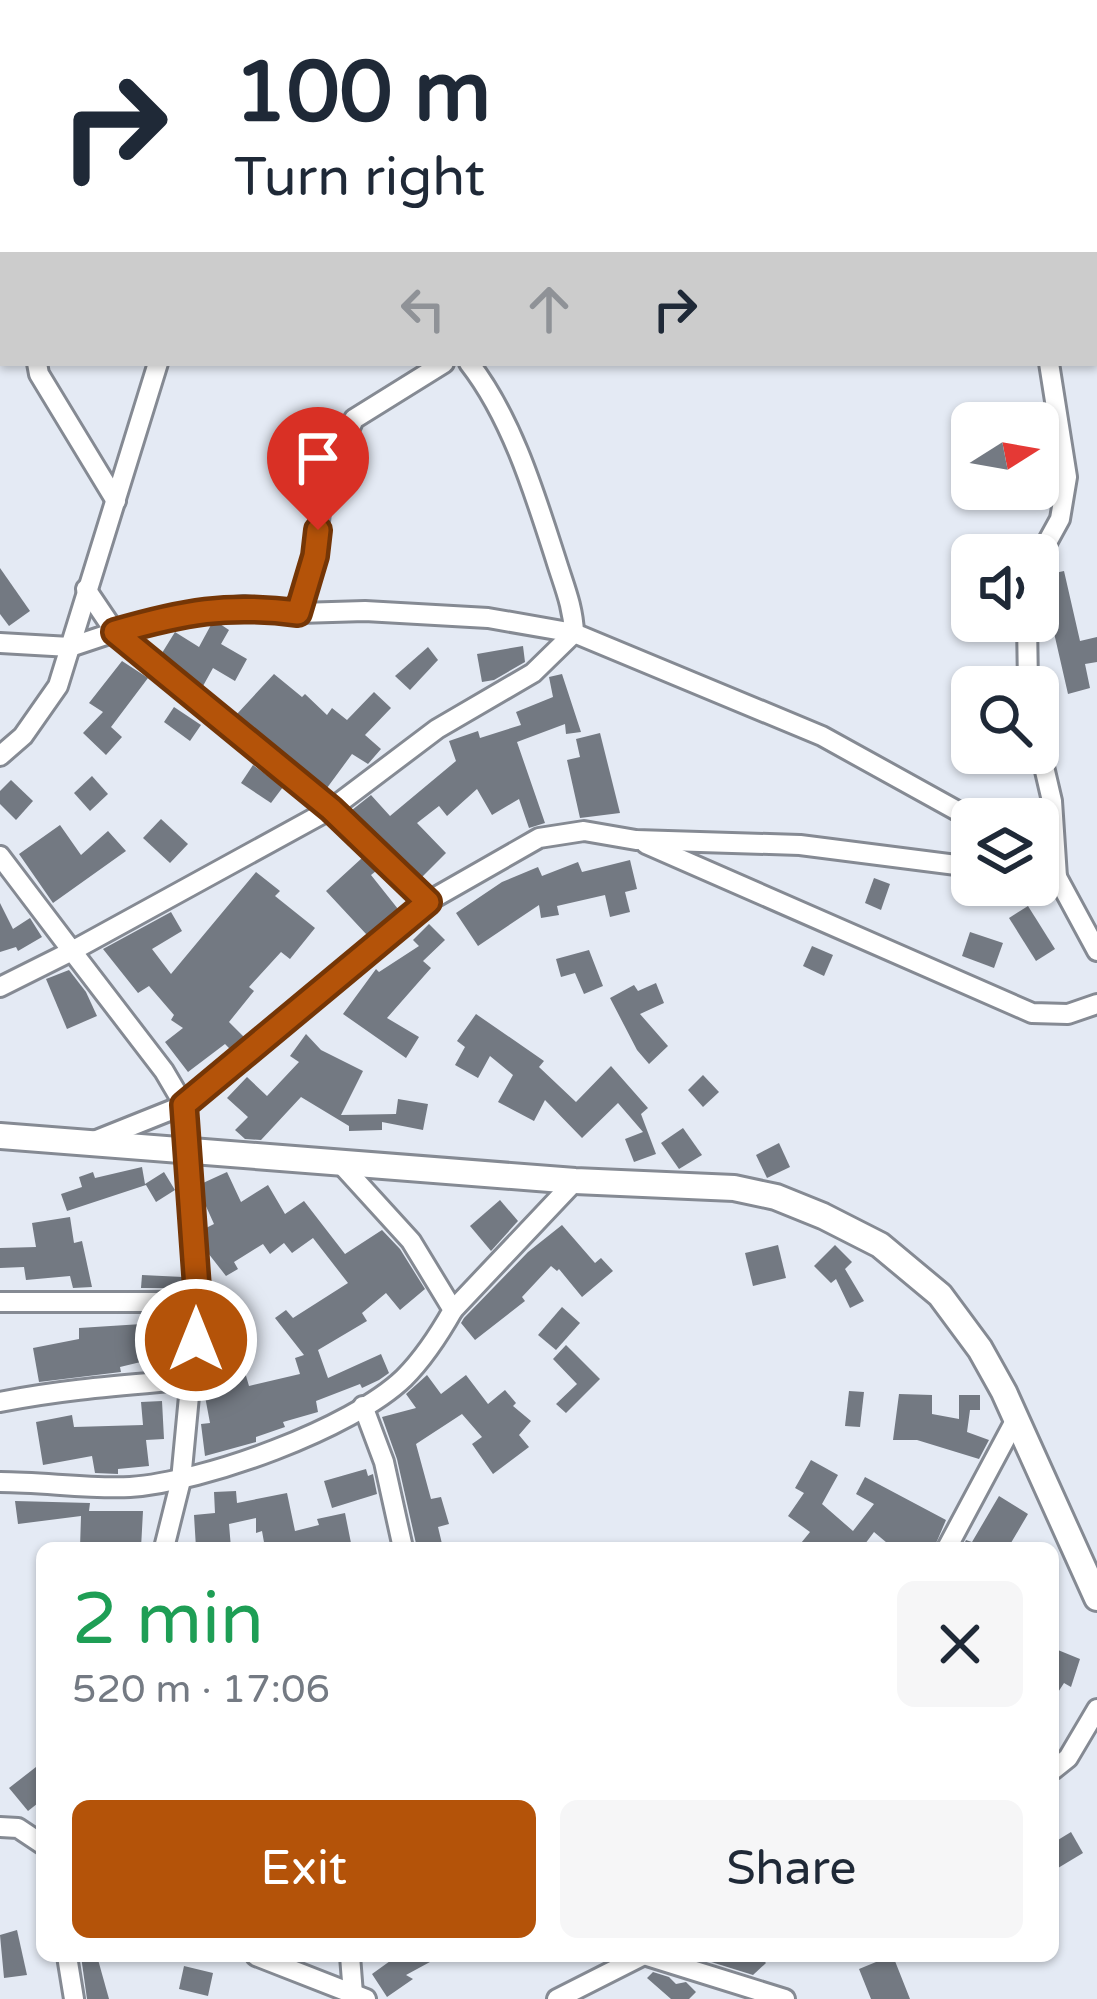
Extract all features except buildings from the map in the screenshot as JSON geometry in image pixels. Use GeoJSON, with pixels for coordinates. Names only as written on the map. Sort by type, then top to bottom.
{"type":"FeatureCollection","features":[{"type":"Feature","properties":{"kind":"main road"},"geometry":{"type":"LineString","coordinates":[[0,1136],[574,1181],[734,1188],[792,1203],[880,1244],[940,1294],[980,1348],[1097,1598]]}},
{"type":"Feature","properties":{"kind":"street"},"geometry":{"type":"LineString","coordinates":[[38,366],[116,501]]}},
{"type":"Feature","properties":{"kind":"street"},"geometry":{"type":"LineString","coordinates":[[0,756],[23,736],[58,686],[157,366]]}},
{"type":"Feature","properties":{"kind":"street"},"geometry":{"type":"LineString","coordinates":[[298,613],[315,556],[321,504],[354,418],[439,366]]}},
{"type":"Feature","properties":{"kind":"street"},"geometry":{"type":"LineString","coordinates":[[0,987],[331,809],[436,729],[533,673],[574,632],[573,606],[530,476],[489,389],[472,366]]}},
{"type":"Feature","properties":{"kind":"street"},"geometry":{"type":"LineString","coordinates":[[1049,366],[1067,477],[1066,501],[1052,534]]}},
{"type":"Feature","properties":{"kind":"street"},"geometry":{"type":"LineString","coordinates":[[86,589],[115,632],[331,809],[428,902]]}},
{"type":"Feature","properties":{"kind":"street"},"geometry":{"type":"LineString","coordinates":[[0,643],[70,647],[196,611],[228,608],[488,618],[574,632],[822,736],[951,807]]}},
{"type":"Feature","properties":{"kind":"street"},"geometry":{"type":"LineString","coordinates":[[89,1143],[184,1105],[428,902],[538,838],[584,831],[636,840],[800,845],[951,864]]}},
{"type":"Feature","properties":{"kind":"street"},"geometry":{"type":"LineString","coordinates":[[636,840],[1032,1013],[1068,1014],[1097,1004]]}},
{"type":"Feature","properties":{"kind":"street"},"geometry":{"type":"LineString","coordinates":[[0,856],[164,1071],[184,1105],[198,1302],[181,1480],[166,1542]]}},
{"type":"Feature","properties":{"kind":"street"},"geometry":{"type":"LineString","coordinates":[[1059,888],[1071,900],[1097,951]]}},
{"type":"Feature","properties":{"kind":"street"},"geometry":{"type":"LineString","coordinates":[[1071,900],[1097,910]]}},
{"type":"Feature","properties":{"kind":"street"},"geometry":{"type":"LineString","coordinates":[[339,1162],[411,1241],[454,1310]]}},
{"type":"Feature","properties":{"kind":"street"},"geometry":{"type":"LineString","coordinates":[[0,1482],[125,1487],[181,1480],[273,1450],[363,1406],[405,1377],[454,1310],[574,1181]]}},
{"type":"Feature","properties":{"kind":"street"},"geometry":{"type":"LineString","coordinates":[[0,1302],[198,1302]]}},
{"type":"Feature","properties":{"kind":"street"},"geometry":{"type":"LineString","coordinates":[[0,1402],[62,1389],[194,1379]]}},
{"type":"Feature","properties":{"kind":"street"},"geometry":{"type":"LineString","coordinates":[[363,1406],[384,1462],[402,1542]]}},
{"type":"Feature","properties":{"kind":"street"},"geometry":{"type":"LineString","coordinates":[[950,1542],[1016,1419]]}},
{"type":"Feature","properties":{"kind":"street"},"geometry":{"type":"LineString","coordinates":[[1059,1765],[1097,1709]]}},
{"type":"Feature","properties":{"kind":"street"},"geometry":{"type":"LineString","coordinates":[[9,1827],[36,1841]]}},
{"type":"Feature","properties":{"kind":"street"},"geometry":{"type":"LineString","coordinates":[[68,1962],[74,1999]]}},
{"type":"Feature","properties":{"kind":"street"},"geometry":{"type":"LineString","coordinates":[[271,1962],[359,1996]]}},
{"type":"Feature","properties":{"kind":"street"},"geometry":{"type":"LineString","coordinates":[[351,1962],[359,1996]]}},
{"type":"Feature","properties":{"kind":"street"},"geometry":{"type":"LineString","coordinates":[[665,1962],[785,1999]]}},
{"type":"Feature","properties":{"kind":"street"},"geometry":{"type":"LineString","coordinates":[[557,1999],[606,1964]]}},
{"type":"Feature","properties":{"kind":"route"},"geometry":{"type":"LineString","coordinates":[[196,1340],[198,1302],[184,1105],[428,902],[331,809],[115,632],[196,611],[244,606],[298,613],[318,530]]}}]}
